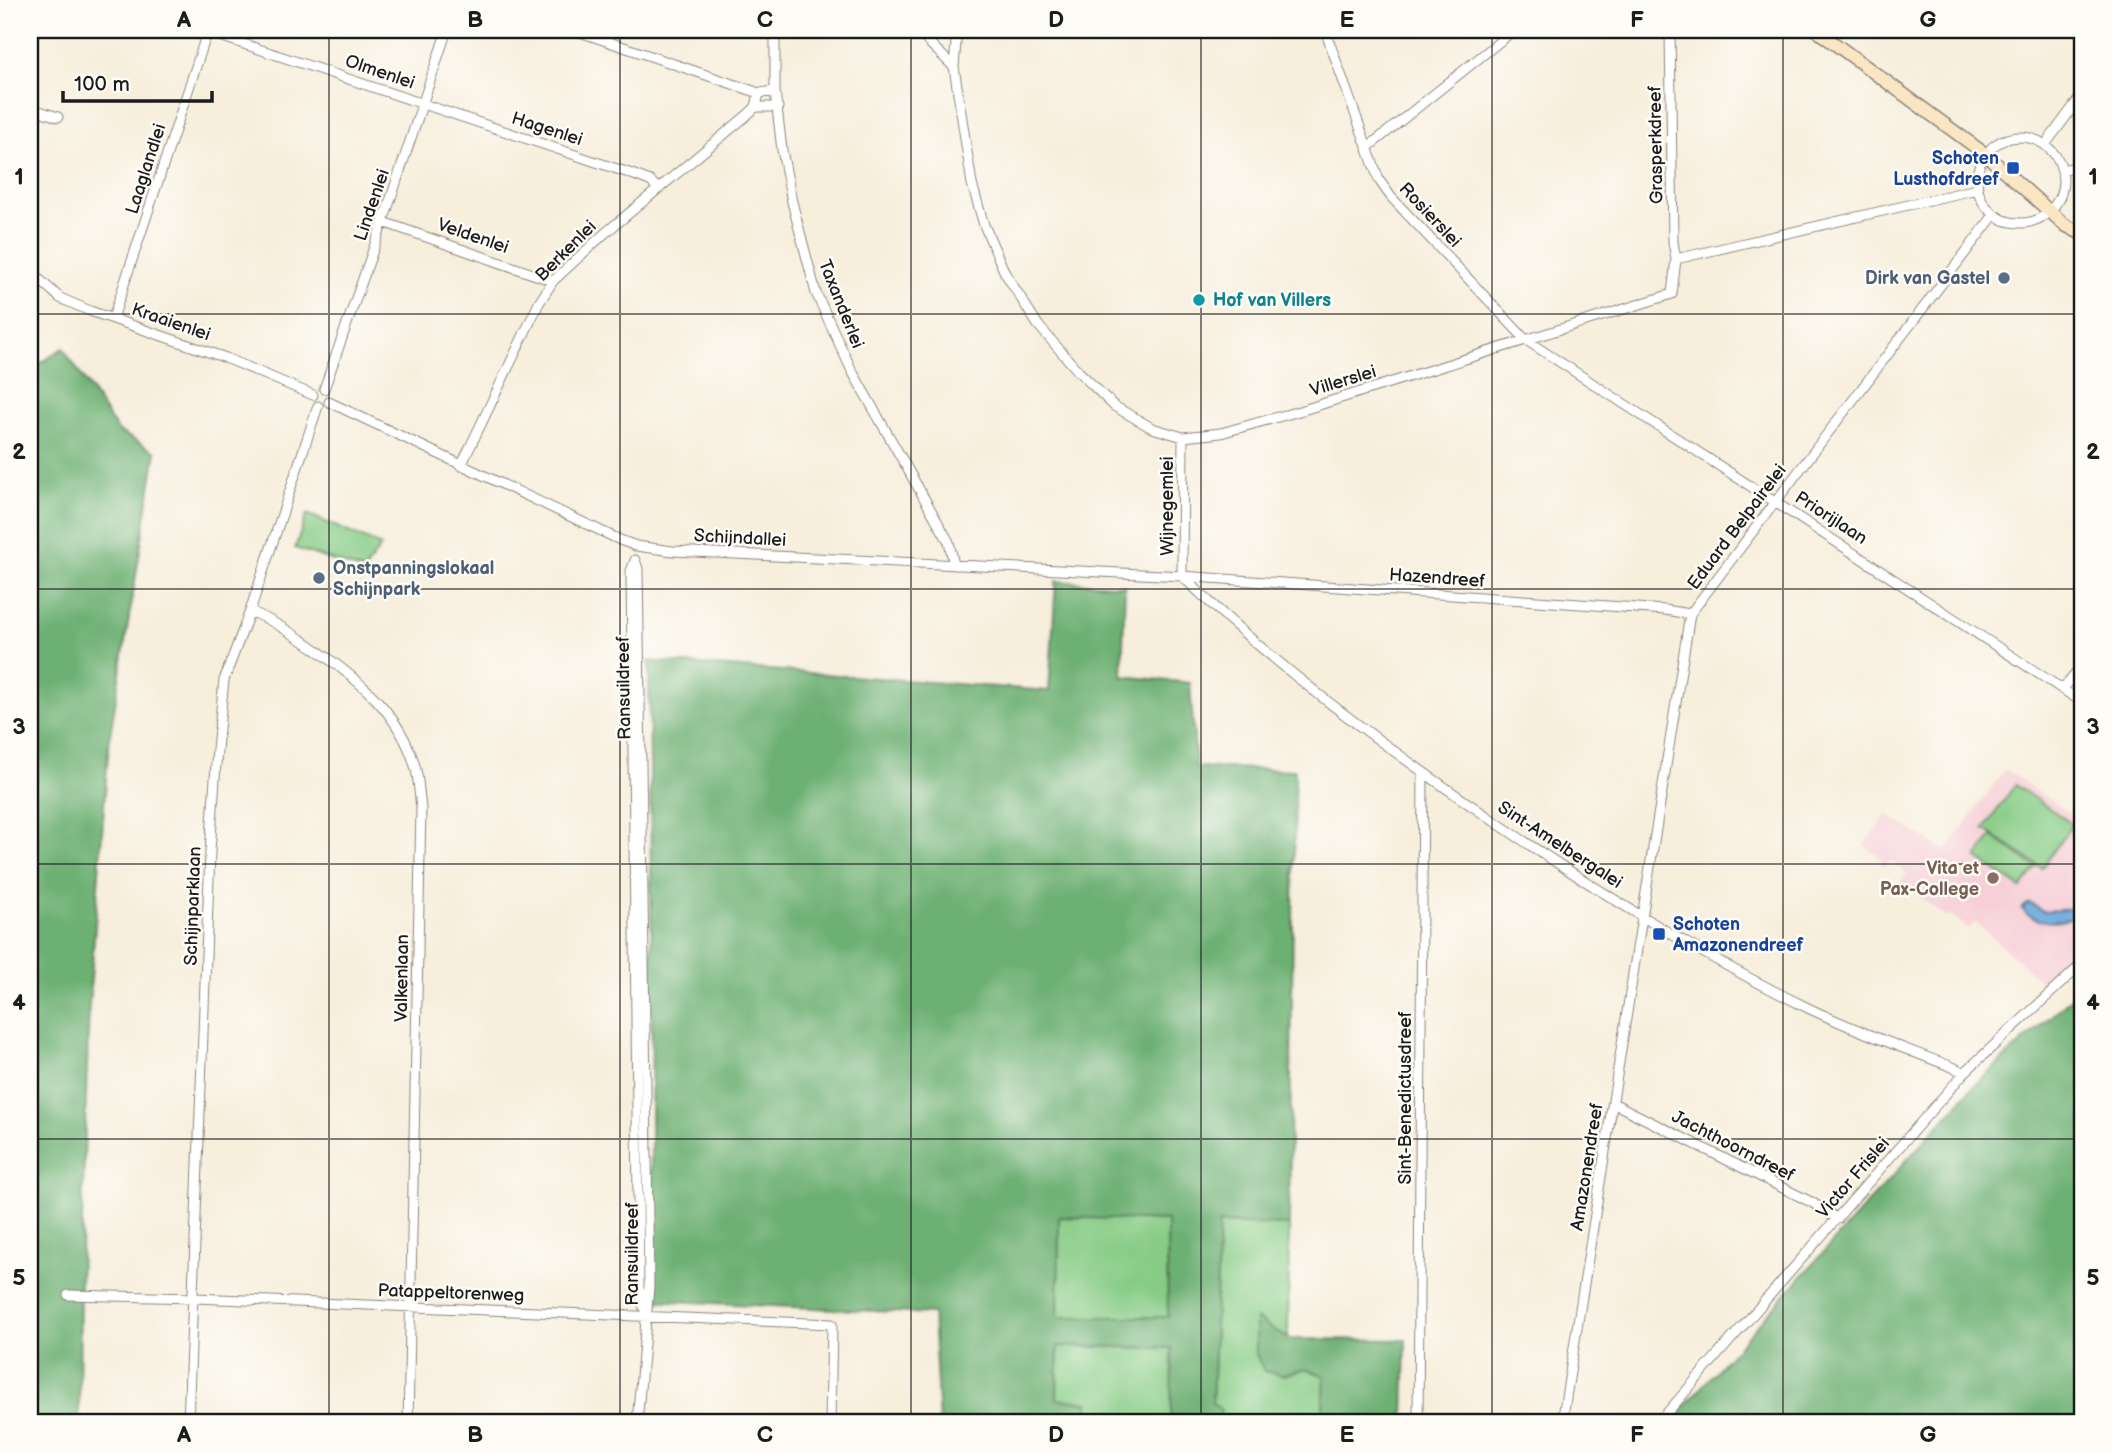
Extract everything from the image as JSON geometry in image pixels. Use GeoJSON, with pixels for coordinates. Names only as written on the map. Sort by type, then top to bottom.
{"type":"FeatureCollection","features":[{"type":"Feature","properties":{"kind":"street","name":"Lindenlei"},"geometry":{"type":"LineString","coordinates":[[324,389],[447,30]]}},
{"type":"Feature","properties":{"kind":"street"},"geometry":{"type":"LineString","coordinates":[[574,30],[759,93],[775,91]]}},
{"type":"Feature","properties":{"kind":"street","name":"Taxanderlei"},"geometry":{"type":"LineString","coordinates":[[775,30],[775,91],[782,150],[816,293],[852,371],[949,542],[954,565]]}},
{"type":"Feature","properties":{"kind":"street"},"geometry":{"type":"LineString","coordinates":[[916,30],[954,67]]}},
{"type":"Feature","properties":{"kind":"street","name":"Villerslei"},"geometry":{"type":"LineString","coordinates":[[957,30],[954,67],[972,184],[984,225],[1005,272],[1038,325],[1078,371],[1114,406],[1152,428],[1183,437],[1221,433],[1672,294],[1676,259]]}},
{"type":"Feature","properties":{"kind":"street","name":"Rosierslei"},"geometry":{"type":"LineString","coordinates":[[1325,30],[1379,180],[1391,197],[1526,340]]}},
{"type":"Feature","properties":{"kind":"street"},"geometry":{"type":"LineString","coordinates":[[1367,148],[1514,30]]}},
{"type":"Feature","properties":{"kind":"street","name":"Grasperkdreef"},"geometry":{"type":"LineString","coordinates":[[1670,30],[1673,242],[1676,259]]}},
{"type":"Feature","properties":{"kind":"street"},"geometry":{"type":"LineString","coordinates":[[1816,30],[1985,154],[2065,225],[2082,234]]}},
{"type":"Feature","properties":{"kind":"street","name":"Olmenlei"},"geometry":{"type":"LineString","coordinates":[[208,31],[422,103]]}},
{"type":"Feature","properties":{"kind":"street","name":"Laaglandlei"},"geometry":{"type":"LineString","coordinates":[[113,318],[208,31]]}},
{"type":"Feature","properties":{"kind":"street"},"geometry":{"type":"LineString","coordinates":[[759,93],[756,107],[778,107]]}},
{"type":"Feature","properties":{"kind":"street"},"geometry":{"type":"LineString","coordinates":[[2045,145],[2082,96]]}},
{"type":"Feature","properties":{"kind":"street","name":"Hagenlei"},"geometry":{"type":"LineString","coordinates":[[422,103],[629,173],[650,181],[659,189]]}},
{"type":"Feature","properties":{"kind":"street","name":"Berkenlei"},"geometry":{"type":"LineString","coordinates":[[461,466],[539,303],[553,281],[604,234],[756,107]]}},
{"type":"Feature","properties":{"kind":"street"},"geometry":{"type":"LineString","coordinates":[[30,108],[58,117]]}},
{"type":"Feature","properties":{"kind":"street"},"geometry":{"type":"LineString","coordinates":[[2013,137],[2024,137],[2045,145],[2056,156],[2062,170],[2062,189],[2049,211],[2041,218],[2022,223],[2002,220],[1994,215],[1977,189],[1976,176],[1985,154],[1992,146],[2013,137]]}},
{"type":"Feature","properties":{"kind":"street"},"geometry":{"type":"LineString","coordinates":[[2062,170],[2082,165]]}},
{"type":"Feature","properties":{"kind":"street"},"geometry":{"type":"LineString","coordinates":[[1676,259],[1977,189]]}},
{"type":"Feature","properties":{"kind":"street","name":"Eduard Belpairelei"},"geometry":{"type":"LineString","coordinates":[[1642,916],[1689,614],[1994,215]]}},
{"type":"Feature","properties":{"kind":"street","name":"Veldenlei"},"geometry":{"type":"LineString","coordinates":[[383,222],[553,281]]}},
{"type":"Feature","properties":{"kind":"street","name":"Kraaienlei"},"geometry":{"type":"LineString","coordinates":[[30,266],[39,279],[60,298],[226,358],[313,395]]}},
{"type":"Feature","properties":{"kind":"street","name":"Priorijlaan"},"geometry":{"type":"LineString","coordinates":[[1526,340],[2082,702]]}},
{"type":"Feature","properties":{"kind":"street"},"geometry":{"type":"LineString","coordinates":[[324,389],[330,397],[326,405],[314,404],[315,391],[324,389]]}},
{"type":"Feature","properties":{"kind":"street","name":"Schijndallei"},"geometry":{"type":"LineString","coordinates":[[328,402],[581,523],[636,546],[673,551],[1182,576]]}},
{"type":"Feature","properties":{"kind":"street","name":"Schijnparklaan"},"geometry":{"type":"LineString","coordinates":[[188,1423],[210,852],[224,680],[250,611],[318,406]]}},
{"type":"Feature","properties":{"kind":"street","name":"Wijnegemlei"},"geometry":{"type":"LineString","coordinates":[[1182,576],[1183,437]]}},
{"type":"Feature","properties":{"kind":"street","name":"Ransuildreef"},"geometry":{"type":"LineString","coordinates":[[636,546],[649,1286],[637,1423]]}},
{"type":"Feature","properties":{"kind":"street","name":"Hazendreef"},"geometry":{"type":"LineString","coordinates":[[1182,576],[1665,610],[1689,614]]}},
{"type":"Feature","properties":{"kind":"street","name":"Sint-Amelbergalei"},"geometry":{"type":"LineString","coordinates":[[1182,576],[1212,605],[1354,724],[1531,846],[1642,916],[1808,1008],[1964,1073]]}},
{"type":"Feature","properties":{"kind":"street","name":"Valkenlaan"},"geometry":{"type":"LineString","coordinates":[[250,611],[278,623],[342,668],[371,693],[397,724],[416,766],[421,808],[408,1423]]}},
{"type":"Feature","properties":{"kind":"street"},"geometry":{"type":"LineString","coordinates":[[2063,689],[2082,666]]}},
{"type":"Feature","properties":{"kind":"street","name":"Sint-Benedictusdreef"},"geometry":{"type":"LineString","coordinates":[[1418,1423],[1423,773]]}},
{"type":"Feature","properties":{"kind":"street","name":"Amazonendreef"},"geometry":{"type":"LineString","coordinates":[[1562,1423],[1642,916]]}},
{"type":"Feature","properties":{"kind":"street","name":"Victor Frislei"},"geometry":{"type":"LineString","coordinates":[[1658,1423],[1964,1073],[2082,964]]}},
{"type":"Feature","properties":{"kind":"street","name":"Jachthoorndreef"},"geometry":{"type":"LineString","coordinates":[[1613,1103],[1813,1203],[1838,1219]]}},
{"type":"Feature","properties":{"kind":"street","name":"Patappeltorenweg"},"geometry":{"type":"LineString","coordinates":[[68,1295],[832,1324],[830,1423]]}},
{"type":"Feature","properties":{"kind":"shaded area","name":"Vita et Pax-College"},"geometry":{"type":"Polygon","coordinates":[[[2005,769],[2082,822],[2082,951],[2045,985],[1975,922],[1968,929],[1950,914],[1947,918],[1901,882],[1907,874],[1890,860],[1884,867],[1880,863],[1882,859],[1864,845],[1887,815],[1946,851],[2005,769]]]}},
{"type":"Feature","properties":{"kind":"green space"},"geometry":{"type":"Polygon","coordinates":[[[63,348],[118,431],[156,452],[109,741],[89,1005],[80,1283],[79,1423],[30,1423],[30,370],[63,348]]]}},
{"type":"Feature","properties":{"kind":"green space"},"geometry":{"type":"Polygon","coordinates":[[[307,514],[381,546],[364,571],[295,548],[307,514]]]}},
{"type":"Feature","properties":{"kind":"green space"},"geometry":{"type":"Polygon","coordinates":[[[1056,581],[1125,586],[1122,676],[1190,683],[1196,767],[1295,770],[1289,1225],[1219,1223],[1212,1403],[1221,1410],[1218,1423],[1171,1423],[1172,1348],[1058,1346],[1057,1399],[1088,1402],[1087,1423],[939,1423],[933,1314],[650,1300],[652,991],[649,661],[1049,691],[1056,581]],[[1059,1217],[1058,1317],[1168,1317],[1167,1221],[1059,1217]]]}},
{"type":"Feature","properties":{"kind":"green space"},"geometry":{"type":"Polygon","coordinates":[[[2015,785],[2072,824],[2042,868],[1984,829],[2015,785]]]}},
{"type":"Feature","properties":{"kind":"green space"},"geometry":{"type":"Polygon","coordinates":[[[1992,836],[2036,867],[2021,888],[1977,858],[1992,836]]]}},
{"type":"Feature","properties":{"kind":"green space"},"geometry":{"type":"Polygon","coordinates":[[[2082,988],[2082,1423],[1669,1423],[1973,1087],[2082,988]]]}},
{"type":"Feature","properties":{"kind":"green space"},"geometry":{"type":"Polygon","coordinates":[[[1059,1216],[1167,1221],[1168,1317],[1058,1317],[1059,1216]]]}},
{"type":"Feature","properties":{"kind":"green space"},"geometry":{"type":"Polygon","coordinates":[[[1219,1223],[1289,1225],[1288,1339],[1256,1319],[1256,1355],[1265,1371],[1283,1375],[1306,1369],[1325,1376],[1322,1423],[1218,1423],[1221,1410],[1212,1403],[1219,1223]]]}},
{"type":"Feature","properties":{"kind":"green space"},"geometry":{"type":"Polygon","coordinates":[[[1256,1319],[1289,1339],[1406,1340],[1404,1423],[1322,1423],[1325,1376],[1306,1369],[1283,1375],[1264,1371],[1256,1355],[1256,1319]]]}},
{"type":"Feature","properties":{"kind":"green space"},"geometry":{"type":"Polygon","coordinates":[[[1058,1346],[1173,1348],[1171,1423],[1087,1423],[1088,1402],[1057,1400],[1058,1346]]]}},
{"type":"Feature","properties":{"kind":"water"},"geometry":{"type":"Polygon","coordinates":[[[2030,903],[2042,911],[2075,909],[2077,914],[2064,920],[2041,921],[2022,909],[2030,903]]]}},
{"type":"Feature","properties":{"kind":"place","name":"Schoten Lusthofdreef"},"geometry":{"type":"Point","coordinates":[2013,168]}},
{"type":"Feature","properties":{"kind":"place","name":"Dirk van Gastel"},"geometry":{"type":"Point","coordinates":[2004,278]}},
{"type":"Feature","properties":{"kind":"place","name":"Hof van Villers"},"geometry":{"type":"Point","coordinates":[1199,300]}},
{"type":"Feature","properties":{"kind":"place","name":"Onstpanningslokaal Schijnpark"},"geometry":{"type":"Point","coordinates":[319,578]}},
{"type":"Feature","properties":{"kind":"place","name":"Vita et Pax-College"},"geometry":{"type":"Point","coordinates":[1993,878]}},
{"type":"Feature","properties":{"kind":"place","name":"Schoten Amazonendreef"},"geometry":{"type":"Point","coordinates":[1659,934]}}]}
